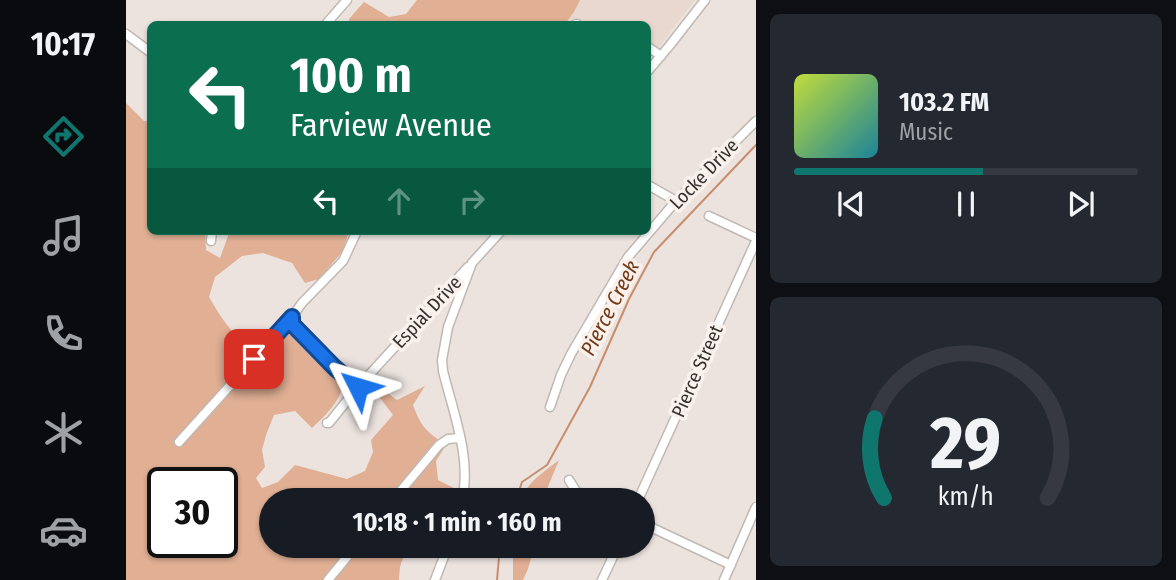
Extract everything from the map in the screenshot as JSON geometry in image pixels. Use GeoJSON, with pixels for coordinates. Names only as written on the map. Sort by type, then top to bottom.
{"type":"FeatureCollection","features":[{"type":"Feature","properties":{"kind":"street"},"geometry":{"type":"LineString","coordinates":[[329,21],[347,0]]}},
{"type":"Feature","properties":{"kind":"street"},"geometry":{"type":"LineString","coordinates":[[651,68],[705,0]]}},
{"type":"Feature","properties":{"kind":"street"},"geometry":{"type":"LineString","coordinates":[[126,34],[147,50]]}},
{"type":"Feature","properties":{"kind":"street"},"geometry":{"type":"LineString","coordinates":[[651,49],[661,56]]}},
{"type":"Feature","properties":{"kind":"street","name":"Locke Drive"},"geometry":{"type":"LineString","coordinates":[[651,230],[756,121]]}},
{"type":"Feature","properties":{"kind":"street"},"geometry":{"type":"LineString","coordinates":[[651,188],[676,201]]}},
{"type":"Feature","properties":{"kind":"street"},"geometry":{"type":"LineString","coordinates":[[709,216],[756,239]]}},
{"type":"Feature","properties":{"kind":"street"},"geometry":{"type":"LineString","coordinates":[[211,241],[212,235]]}},
{"type":"Feature","properties":{"kind":"street"},"geometry":{"type":"LineString","coordinates":[[179,442],[302,303],[343,261],[355,235]]}},
{"type":"Feature","properties":{"kind":"street","name":"Espial Drive"},"geometry":{"type":"LineString","coordinates":[[327,423],[497,235]]}},
{"type":"Feature","properties":{"kind":"street","name":"Locke Drive"},"geometry":{"type":"LineString","coordinates":[[550,407],[571,354],[619,270],[647,235]]}},
{"type":"Feature","properties":{"kind":"street","name":"Pierce Street"},"geometry":{"type":"LineString","coordinates":[[643,488],[756,239]]}},
{"type":"Feature","properties":{"kind":"street"},"geometry":{"type":"LineString","coordinates":[[464,488],[466,472],[464,456],[442,360],[448,327],[472,263]]}},
{"type":"Feature","properties":{"kind":"street"},"geometry":{"type":"LineString","coordinates":[[292,317],[292,324],[335,368],[358,387]]}},
{"type":"Feature","properties":{"kind":"street"},"geometry":{"type":"LineString","coordinates":[[403,488],[439,445],[448,439],[460,438]]}},
{"type":"Feature","properties":{"kind":"street"},"geometry":{"type":"LineString","coordinates":[[569,480],[574,488]]}},
{"type":"Feature","properties":{"kind":"street"},"geometry":{"type":"LineString","coordinates":[[724,580],[756,507]]}},
{"type":"Feature","properties":{"kind":"street"},"geometry":{"type":"LineString","coordinates":[[655,529],[731,565]]}},
{"type":"Feature","properties":{"kind":"street"},"geometry":{"type":"LineString","coordinates":[[328,580],[346,558]]}},
{"type":"Feature","properties":{"kind":"street"},"geometry":{"type":"LineString","coordinates":[[435,580],[443,558]]}},
{"type":"Feature","properties":{"kind":"street"},"geometry":{"type":"LineString","coordinates":[[602,580],[612,558]]}},
{"type":"Feature","properties":{"kind":"shaded area"},"geometry":{"type":"Polygon","coordinates":[[[417,0],[580,0],[567,21],[349,21],[364,2],[389,17],[406,14],[417,0]]]}},
{"type":"Feature","properties":{"kind":"shaded area"},"geometry":{"type":"Polygon","coordinates":[[[564,0],[695,0],[658,48],[651,46],[651,21],[565,20],[564,0]]]}},
{"type":"Feature","properties":{"kind":"shaded area"},"geometry":{"type":"Polygon","coordinates":[[[126,103],[147,121],[147,235],[205,235],[206,250],[220,258],[228,235],[348,235],[343,251],[319,279],[305,283],[292,263],[263,253],[242,256],[215,277],[209,297],[226,324],[249,345],[268,352],[288,330],[294,332],[344,381],[328,413],[312,428],[295,411],[274,415],[262,450],[265,467],[256,478],[262,488],[259,488],[259,558],[404,558],[399,580],[126,580],[126,103]]]}},
{"type":"Feature","properties":{"kind":"shaded area"},"geometry":{"type":"Polygon","coordinates":[[[378,386],[397,400],[425,386],[413,405],[425,428],[446,445],[436,461],[438,480],[454,488],[262,488],[278,482],[295,465],[347,479],[365,471],[373,452],[371,440],[393,415],[374,390],[378,386]]]}},
{"type":"Feature","properties":{"kind":"shaded area"},"geometry":{"type":"Polygon","coordinates":[[[559,460],[547,488],[528,488],[559,460]]]}},
{"type":"Feature","properties":{"kind":"shaded area"},"geometry":{"type":"Polygon","coordinates":[[[513,558],[531,558],[523,580],[513,580],[513,558]]]}},
{"type":"Feature","properties":{"kind":"waterway","name":"Pierce Creek"},"geometry":{"type":"LineString","coordinates":[[520,488],[522,482],[547,465],[590,387],[629,299],[654,252],[756,145]]}},
{"type":"Feature","properties":{"kind":"waterway","name":"Pierce Creek"},"geometry":{"type":"LineString","coordinates":[[497,580],[499,558]]}},
{"type":"Feature","properties":{"kind":"route"},"geometry":{"type":"LineString","coordinates":[[254,359],[292,317],[292,324],[335,368],[358,387]]}}]}
